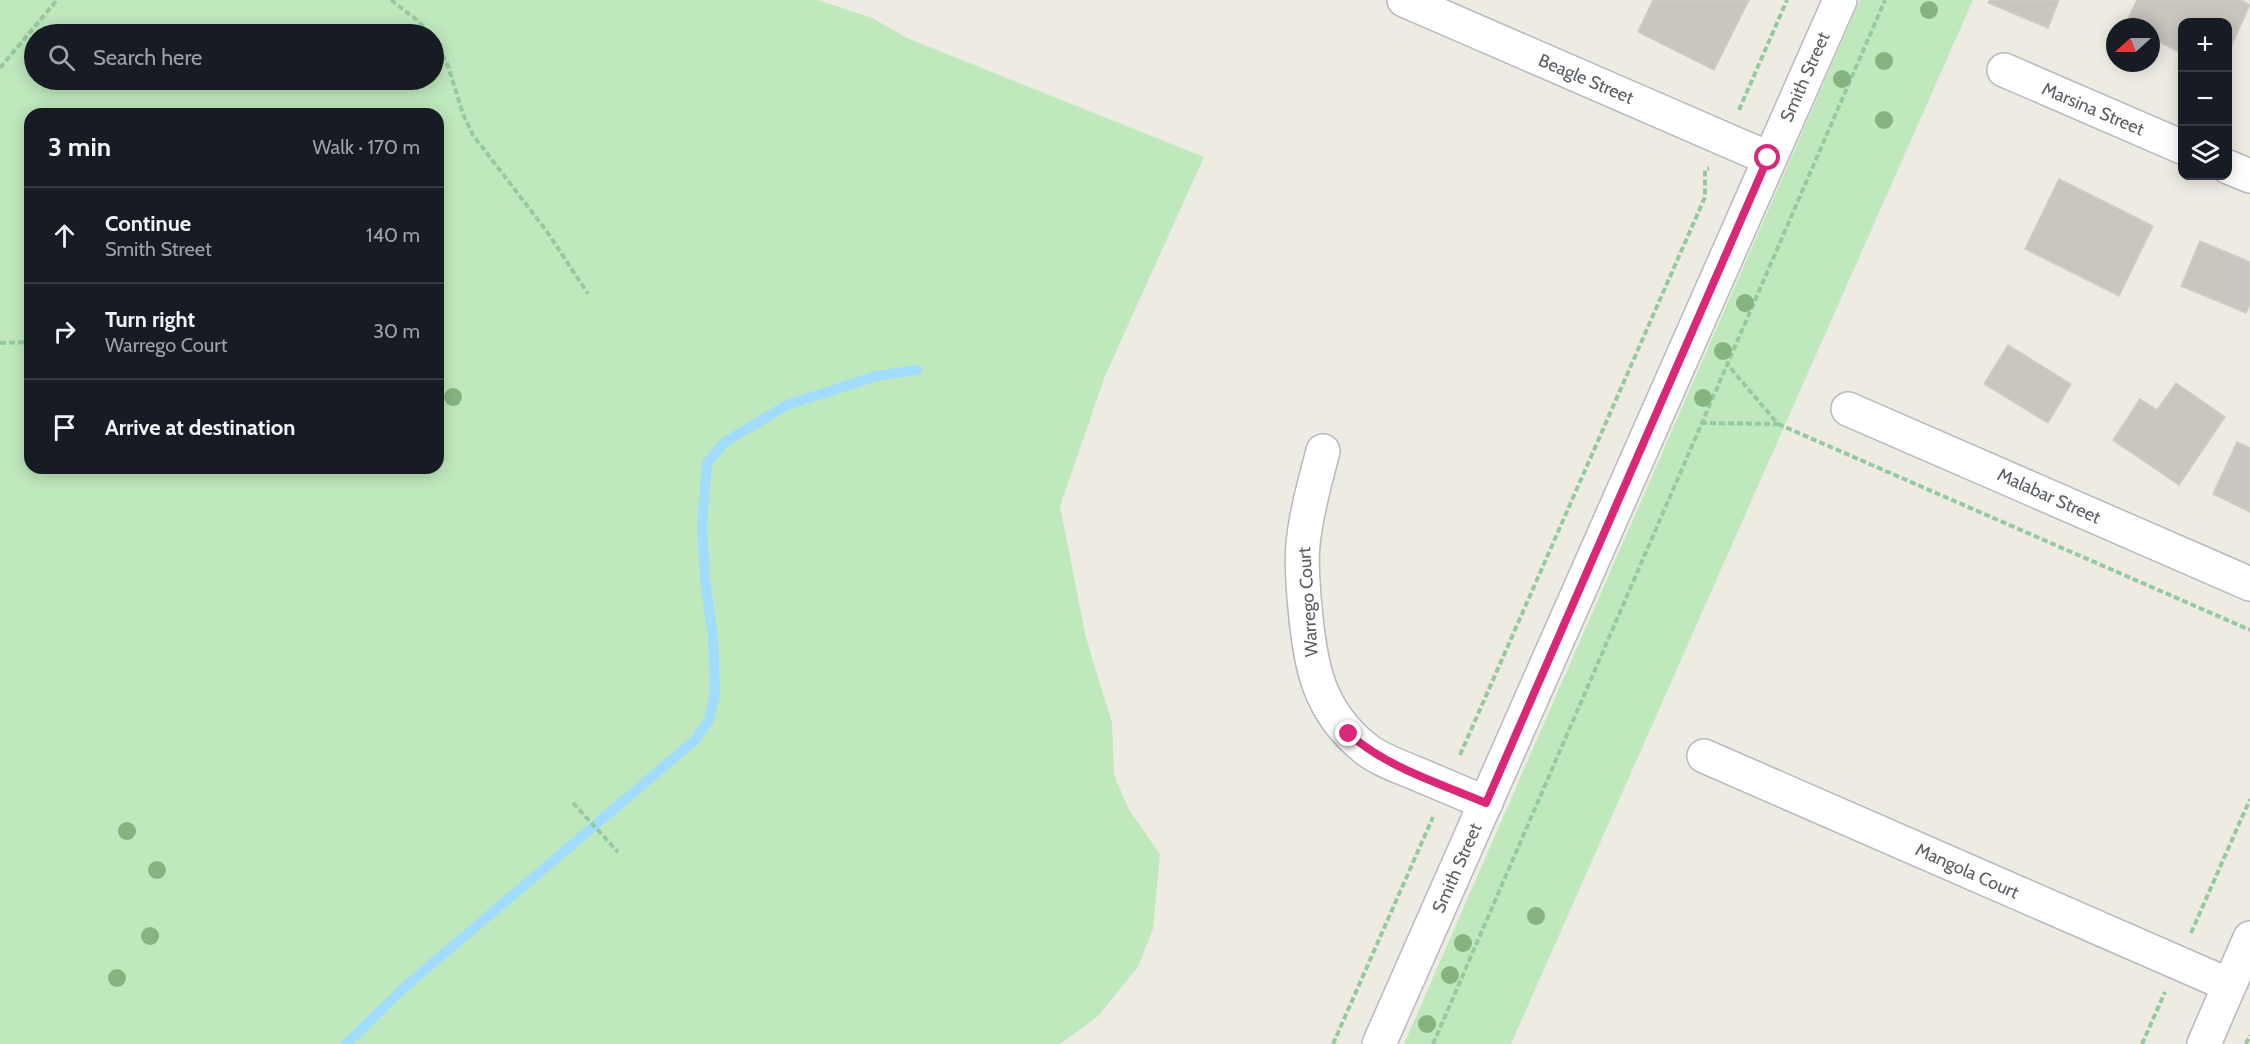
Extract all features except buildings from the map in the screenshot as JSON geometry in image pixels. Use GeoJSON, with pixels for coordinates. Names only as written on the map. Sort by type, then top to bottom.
{"type":"FeatureCollection","features":[{"type":"Feature","properties":{"kind":"street","name":"Beagle Street"},"geometry":{"type":"LineString","coordinates":[[1404,0],[1768,158]]}},
{"type":"Feature","properties":{"kind":"street","name":"Smith Street"},"geometry":{"type":"LineString","coordinates":[[1379,1044],[1839,0]]}},
{"type":"Feature","properties":{"kind":"street","name":"Marsina Street"},"geometry":{"type":"LineString","coordinates":[[2004,70],[2178,145]]}},
{"type":"Feature","properties":{"kind":"street"},"geometry":{"type":"LineString","coordinates":[[2232,169],[2250,176]]}},
{"type":"Feature","properties":{"kind":"street","name":"Malabar Street"},"geometry":{"type":"LineString","coordinates":[[1848,409],[2250,584]]}},
{"type":"Feature","properties":{"kind":"street","name":"Warrego Court"},"geometry":{"type":"LineString","coordinates":[[1323,451],[1307,514],[1302,546],[1307,634],[1312,666],[1321,692],[1334,715],[1349,734],[1368,750],[1385,761],[1486,803]]}},
{"type":"Feature","properties":{"kind":"street","name":"Mangola Court"},"geometry":{"type":"LineString","coordinates":[[1704,756],[2229,985]]}},
{"type":"Feature","properties":{"kind":"street"},"geometry":{"type":"LineString","coordinates":[[2204,1044],[2250,938]]}},
{"type":"Feature","properties":{"kind":"path"},"geometry":{"type":"LineString","coordinates":[[37,24],[57,0]]}},
{"type":"Feature","properties":{"kind":"path"},"geometry":{"type":"LineString","coordinates":[[391,0],[421,24]]}},
{"type":"Feature","properties":{"kind":"path"},"geometry":{"type":"LineString","coordinates":[[1738,112],[1787,0]]}},
{"type":"Feature","properties":{"kind":"path"},"geometry":{"type":"LineString","coordinates":[[1433,1044],[1885,0]]}},
{"type":"Feature","properties":{"kind":"path"},"geometry":{"type":"LineString","coordinates":[[0,68],[24,39]]}},
{"type":"Feature","properties":{"kind":"path"},"geometry":{"type":"LineString","coordinates":[[444,58],[473,135],[548,233],[588,294]]}},
{"type":"Feature","properties":{"kind":"path"},"geometry":{"type":"LineString","coordinates":[[1457,762],[1705,197],[1705,170],[1713,167]]}},
{"type":"Feature","properties":{"kind":"path"},"geometry":{"type":"LineString","coordinates":[[0,343],[24,342]]}},
{"type":"Feature","properties":{"kind":"path"},"geometry":{"type":"LineString","coordinates":[[1727,364],[1778,424]]}},
{"type":"Feature","properties":{"kind":"path"},"geometry":{"type":"LineString","coordinates":[[1701,423],[1778,424],[2250,630]]}},
{"type":"Feature","properties":{"kind":"path"},"geometry":{"type":"LineString","coordinates":[[2189,937],[2250,799]]}},
{"type":"Feature","properties":{"kind":"path"},"geometry":{"type":"LineString","coordinates":[[573,803],[618,852]]}},
{"type":"Feature","properties":{"kind":"path"},"geometry":{"type":"LineString","coordinates":[[1333,1044],[1433,816]]}},
{"type":"Feature","properties":{"kind":"path"},"geometry":{"type":"LineString","coordinates":[[2142,1044],[2166,991]]}},
{"type":"Feature","properties":{"kind":"path"},"geometry":{"type":"LineString","coordinates":[[2246,1044],[2250,1035]]}},
{"type":"Feature","properties":{"kind":"green space"},"geometry":{"type":"Polygon","coordinates":[[[0,0],[818,0],[872,18],[907,38],[1204,157],[1105,376],[1060,506],[1086,638],[1112,723],[1114,775],[1129,810],[1160,854],[1153,929],[1138,967],[1097,1017],[1060,1044],[0,1044],[0,0]]]}},
{"type":"Feature","properties":{"kind":"green space"},"geometry":{"type":"Polygon","coordinates":[[[1860,0],[1973,0],[1511,1044],[1404,1044],[1860,0]]]}},
{"type":"Feature","properties":{"kind":"waterway"},"geometry":{"type":"LineString","coordinates":[[346,1044],[407,985],[695,740],[709,720],[715,693],[713,638],[705,579],[702,525],[707,463],[725,442],[787,405],[876,376],[917,370]]}},
{"type":"Feature","properties":{"kind":"route"},"geometry":{"type":"LineString","coordinates":[[1349,734],[1385,761],[1486,803],[1768,158]]}}]}
